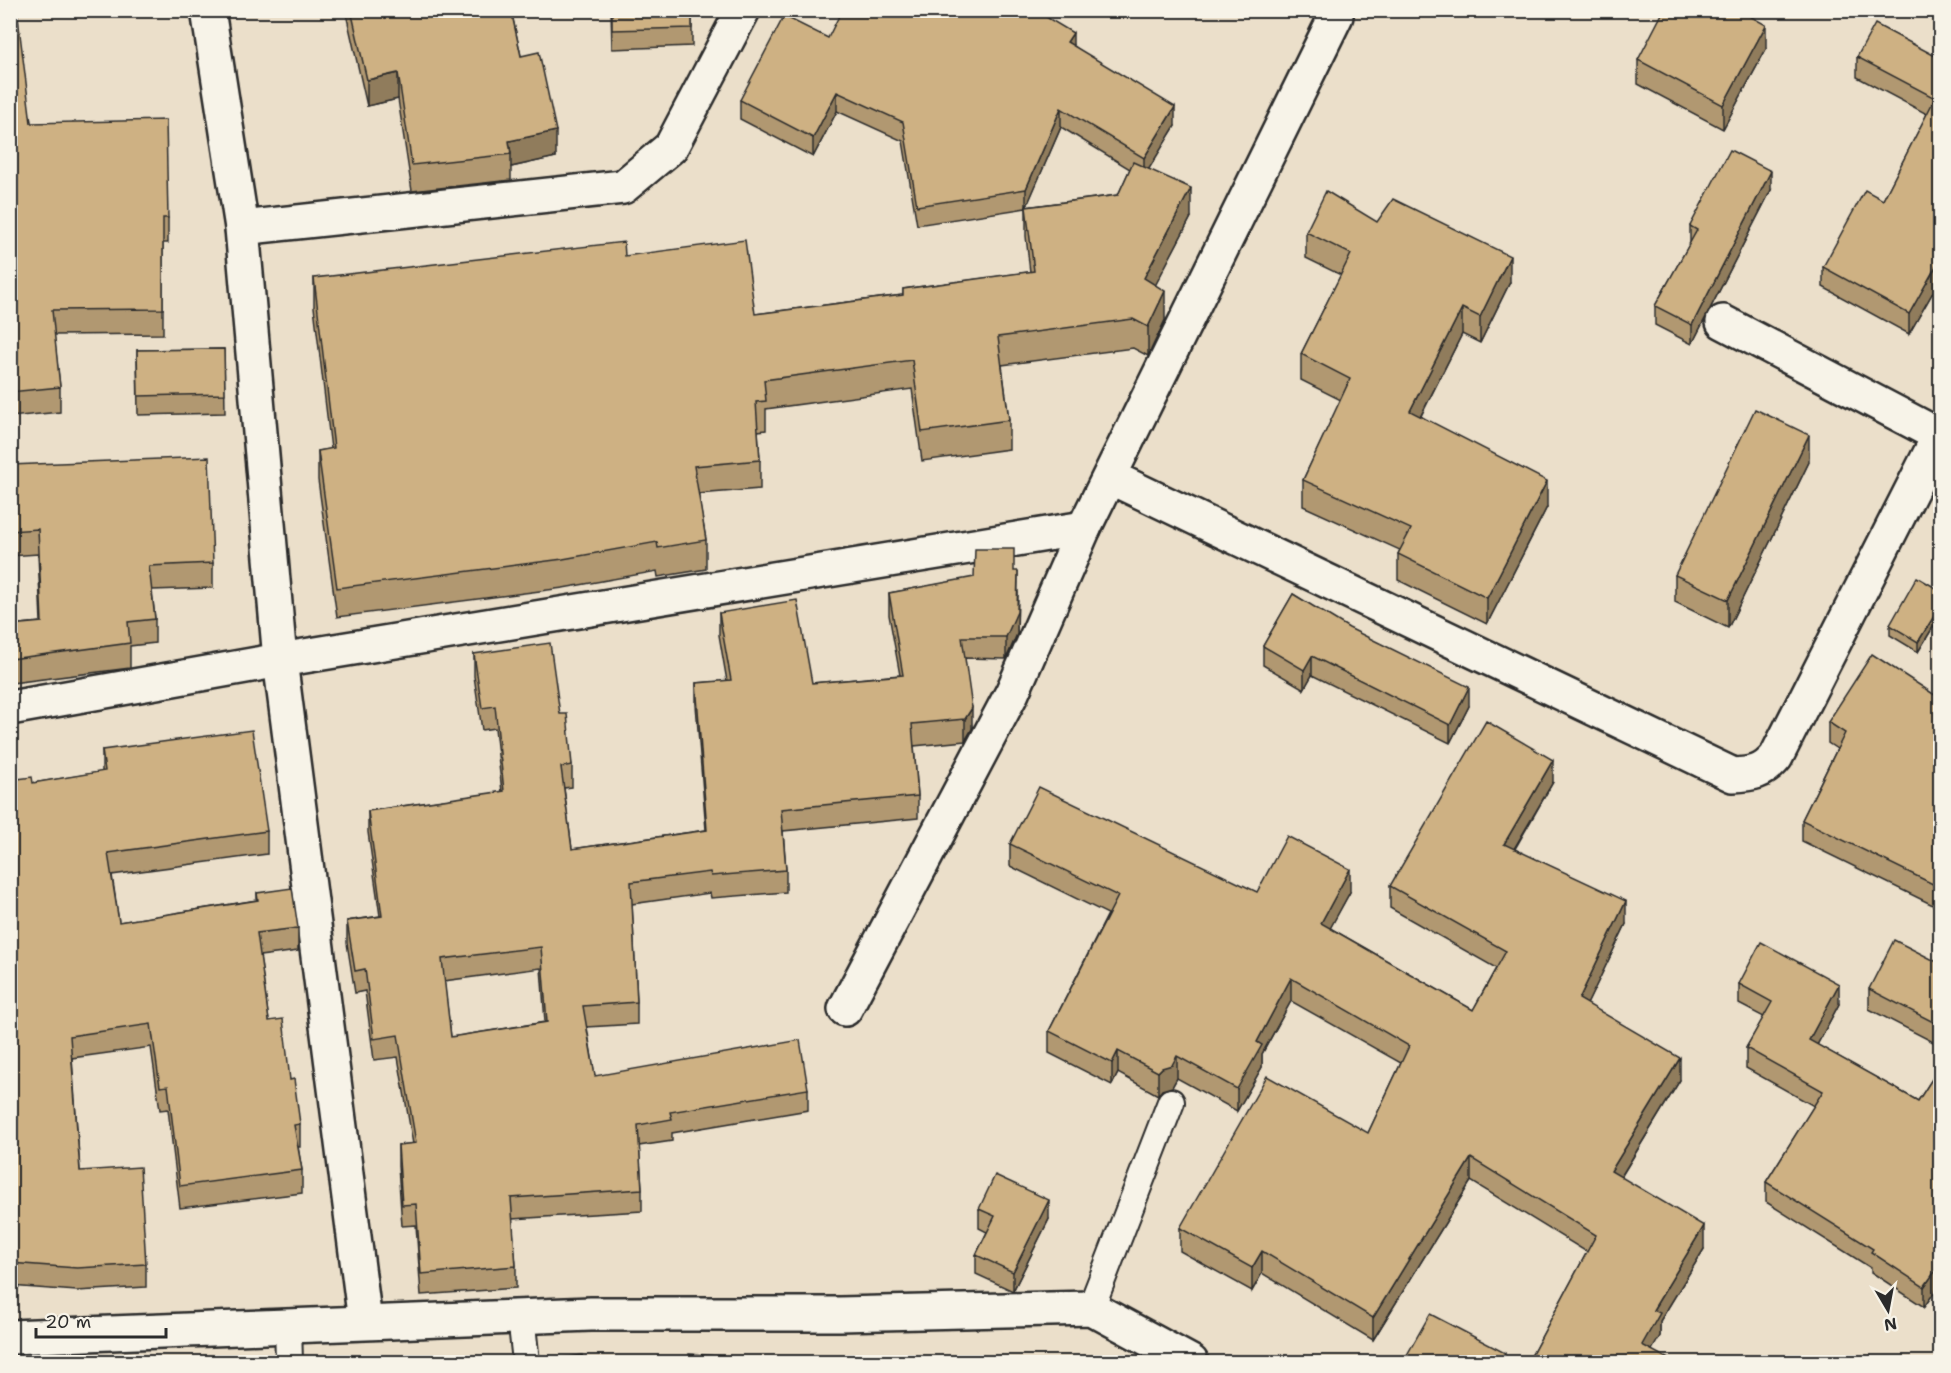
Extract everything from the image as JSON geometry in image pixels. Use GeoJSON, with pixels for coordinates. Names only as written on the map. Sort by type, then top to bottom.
{"type":"FeatureCollection","features":[{"type":"Feature","properties":{"kind":"street"},"geometry":{"type":"LineString","coordinates":[[208,10],[242,228],[280,660],[364,1322]]}},
{"type":"Feature","properties":{"kind":"street"},"geometry":{"type":"LineString","coordinates":[[242,228],[623,187],[671,147],[743,10]]}},
{"type":"Feature","properties":{"kind":"street"},"geometry":{"type":"LineString","coordinates":[[845,1009],[1012,693],[1084,528],[1336,16]]}},
{"type":"Feature","properties":{"kind":"street"},"geometry":{"type":"LineString","coordinates":[[1110,477],[1733,775],[1757,773],[1768,767],[1776,757],[1940,435],[1723,322]]}},
{"type":"Feature","properties":{"kind":"street"},"geometry":{"type":"LineString","coordinates":[[10,708],[280,660],[1084,528]]}},
{"type":"Feature","properties":{"kind":"street"},"geometry":{"type":"LineString","coordinates":[[10,1337],[521,1316],[1091,1308],[1191,1362]]}},
{"type":"Feature","properties":{"kind":"lane"},"geometry":{"type":"LineString","coordinates":[[1091,1308],[1171,1102]]}},
{"type":"Feature","properties":{"kind":"lane"},"geometry":{"type":"LineString","coordinates":[[521,1316],[526,1362]]}},
{"type":"Feature","properties":{"kind":"lane"},"geometry":{"type":"LineString","coordinates":[[288,1326],[289,1362]]}},
{"type":"Feature","properties":{"kind":"building"},"geometry":{"type":"Polygon","coordinates":[[[10,10],[17,10],[31,123],[166,120],[168,218],[163,218],[163,309],[52,310],[60,387],[10,392],[10,10]]]}},
{"type":"Feature","properties":{"kind":"building"},"geometry":{"type":"Polygon","coordinates":[[[351,10],[511,10],[521,56],[539,52],[556,131],[509,141],[511,154],[412,165],[398,73],[367,80],[351,10]]]}},
{"type":"Feature","properties":{"kind":"building"},"geometry":{"type":"Polygon","coordinates":[[[612,10],[692,10],[692,28],[612,30],[612,10]]]}},
{"type":"Feature","properties":{"kind":"building"},"geometry":{"type":"Polygon","coordinates":[[[842,10],[1043,10],[1041,14],[1073,33],[1067,42],[1175,107],[1144,158],[1061,108],[1026,189],[917,206],[903,122],[837,92],[813,138],[740,100],[784,16],[828,38],[842,10]]]}},
{"type":"Feature","properties":{"kind":"building"},"geometry":{"type":"Polygon","coordinates":[[[1664,10],[1739,10],[1766,25],[1723,105],[1638,60],[1664,10]]]}},
{"type":"Feature","properties":{"kind":"building"},"geometry":{"type":"Polygon","coordinates":[[[1875,24],[1941,59],[1941,257],[1909,314],[1823,267],[1865,190],[1883,200],[1935,98],[1857,57],[1875,24]]]}},
{"type":"Feature","properties":{"kind":"building"},"geometry":{"type":"Polygon","coordinates":[[[1730,150],[1771,171],[1692,325],[1655,306],[1697,230],[1690,226],[1730,150]]]}},
{"type":"Feature","properties":{"kind":"building"},"geometry":{"type":"Polygon","coordinates":[[[1133,162],[1191,188],[1144,278],[1165,291],[1148,327],[1133,319],[998,337],[1009,420],[922,432],[912,360],[764,380],[766,401],[756,402],[760,460],[694,466],[706,540],[658,548],[657,542],[563,559],[337,588],[318,451],[334,448],[314,278],[624,242],[625,256],[745,240],[755,314],[903,295],[903,289],[1034,271],[1026,207],[1118,195],[1133,162]]]}},
{"type":"Feature","properties":{"kind":"building"},"geometry":{"type":"Polygon","coordinates":[[[1326,191],[1377,222],[1393,199],[1510,256],[1480,317],[1462,308],[1410,411],[1547,481],[1487,598],[1398,554],[1411,529],[1303,480],[1350,379],[1301,354],[1351,254],[1306,232],[1326,191]]]}},
{"type":"Feature","properties":{"kind":"building"},"geometry":{"type":"Polygon","coordinates":[[[224,349],[225,394],[138,396],[137,350],[224,349]]]}},
{"type":"Feature","properties":{"kind":"building"},"geometry":{"type":"Polygon","coordinates":[[[1755,409],[1809,435],[1728,600],[1675,575],[1755,409]]]}},
{"type":"Feature","properties":{"kind":"building"},"geometry":{"type":"Polygon","coordinates":[[[209,457],[213,563],[149,566],[155,619],[128,622],[130,643],[11,659],[12,664],[10,664],[10,625],[42,622],[38,529],[10,531],[10,465],[209,457]]]}},
{"type":"Feature","properties":{"kind":"building"},"geometry":{"type":"Polygon","coordinates":[[[975,549],[1014,549],[1014,571],[1018,571],[1017,612],[1006,637],[962,637],[972,708],[965,719],[912,724],[918,796],[781,809],[786,870],[711,876],[710,872],[631,882],[637,1002],[583,1006],[595,1076],[800,1040],[808,1089],[670,1112],[672,1119],[638,1125],[642,1189],[511,1198],[516,1266],[421,1274],[416,1204],[402,1205],[398,1145],[416,1143],[398,1035],[374,1039],[365,969],[355,971],[347,921],[382,916],[368,811],[504,791],[495,706],[482,708],[474,654],[550,643],[560,714],[567,714],[572,765],[561,767],[572,849],[707,830],[696,683],[731,680],[719,613],[797,600],[812,683],[903,675],[889,593],[974,577],[975,549]],[[541,947],[442,959],[451,1037],[547,1022],[541,947]]]}},
{"type":"Feature","properties":{"kind":"building"},"geometry":{"type":"Polygon","coordinates":[[[1917,577],[1941,591],[1941,605],[1918,642],[1890,625],[1917,577]]]}},
{"type":"Feature","properties":{"kind":"building"},"geometry":{"type":"Polygon","coordinates":[[[1293,594],[1349,628],[1469,687],[1450,725],[1312,656],[1304,670],[1263,646],[1293,594]]]}},
{"type":"Feature","properties":{"kind":"building"},"geometry":{"type":"Polygon","coordinates":[[[1872,654],[1941,699],[1941,888],[1802,820],[1845,733],[1828,722],[1872,654]]]}},
{"type":"Feature","properties":{"kind":"building"},"geometry":{"type":"Polygon","coordinates":[[[1486,721],[1553,760],[1504,844],[1626,901],[1579,999],[1680,1058],[1611,1171],[1704,1226],[1653,1310],[1660,1313],[1642,1345],[1674,1362],[1528,1362],[1596,1235],[1471,1158],[1373,1318],[1262,1251],[1252,1268],[1180,1228],[1267,1076],[1368,1133],[1409,1046],[1291,978],[1257,1042],[1262,1045],[1237,1089],[1177,1056],[1172,1065],[1158,1072],[1118,1051],[1112,1063],[1049,1031],[1118,896],[1010,844],[1039,787],[1257,892],[1287,836],[1350,869],[1321,923],[1473,1010],[1506,951],[1390,886],[1486,721]]]}},
{"type":"Feature","properties":{"kind":"building"},"geometry":{"type":"Polygon","coordinates":[[[252,730],[267,831],[108,853],[119,922],[258,900],[257,893],[292,888],[298,928],[257,933],[269,1021],[283,1019],[290,1080],[294,1079],[300,1124],[294,1125],[302,1170],[180,1186],[168,1086],[160,1087],[151,1024],[70,1036],[80,1171],[140,1167],[146,1264],[77,1268],[10,1263],[10,780],[32,777],[33,783],[105,771],[102,750],[252,730]]]}},
{"type":"Feature","properties":{"kind":"building"},"geometry":{"type":"Polygon","coordinates":[[[1894,940],[1941,964],[1941,1026],[1869,989],[1894,940]]]}},
{"type":"Feature","properties":{"kind":"building"},"geometry":{"type":"Polygon","coordinates":[[[1761,942],[1839,984],[1809,1040],[1918,1101],[1941,1065],[1941,1204],[1939,1209],[1941,1210],[1941,1263],[1924,1287],[1871,1252],[1873,1249],[1766,1182],[1823,1091],[1746,1048],[1772,1002],[1739,984],[1761,942]]]}},
{"type":"Feature","properties":{"kind":"building"},"geometry":{"type":"Polygon","coordinates":[[[995,1175],[1049,1200],[1013,1272],[976,1255],[995,1216],[979,1209],[995,1175]]]}},
{"type":"Feature","properties":{"kind":"building"},"geometry":{"type":"Polygon","coordinates":[[[1430,1314],[1505,1353],[1499,1362],[1403,1362],[1430,1314]]]}},
{"type":"Feature","properties":{"kind":"building"},"geometry":{"type":"Polygon","coordinates":[[[689,1354],[776,1360],[776,1362],[690,1362],[689,1354]]]}},
{"type":"Feature","properties":{"kind":"building"},"geometry":{"type":"Polygon","coordinates":[[[582,1355],[583,1362],[541,1362],[541,1361],[582,1355]]]}}]}
